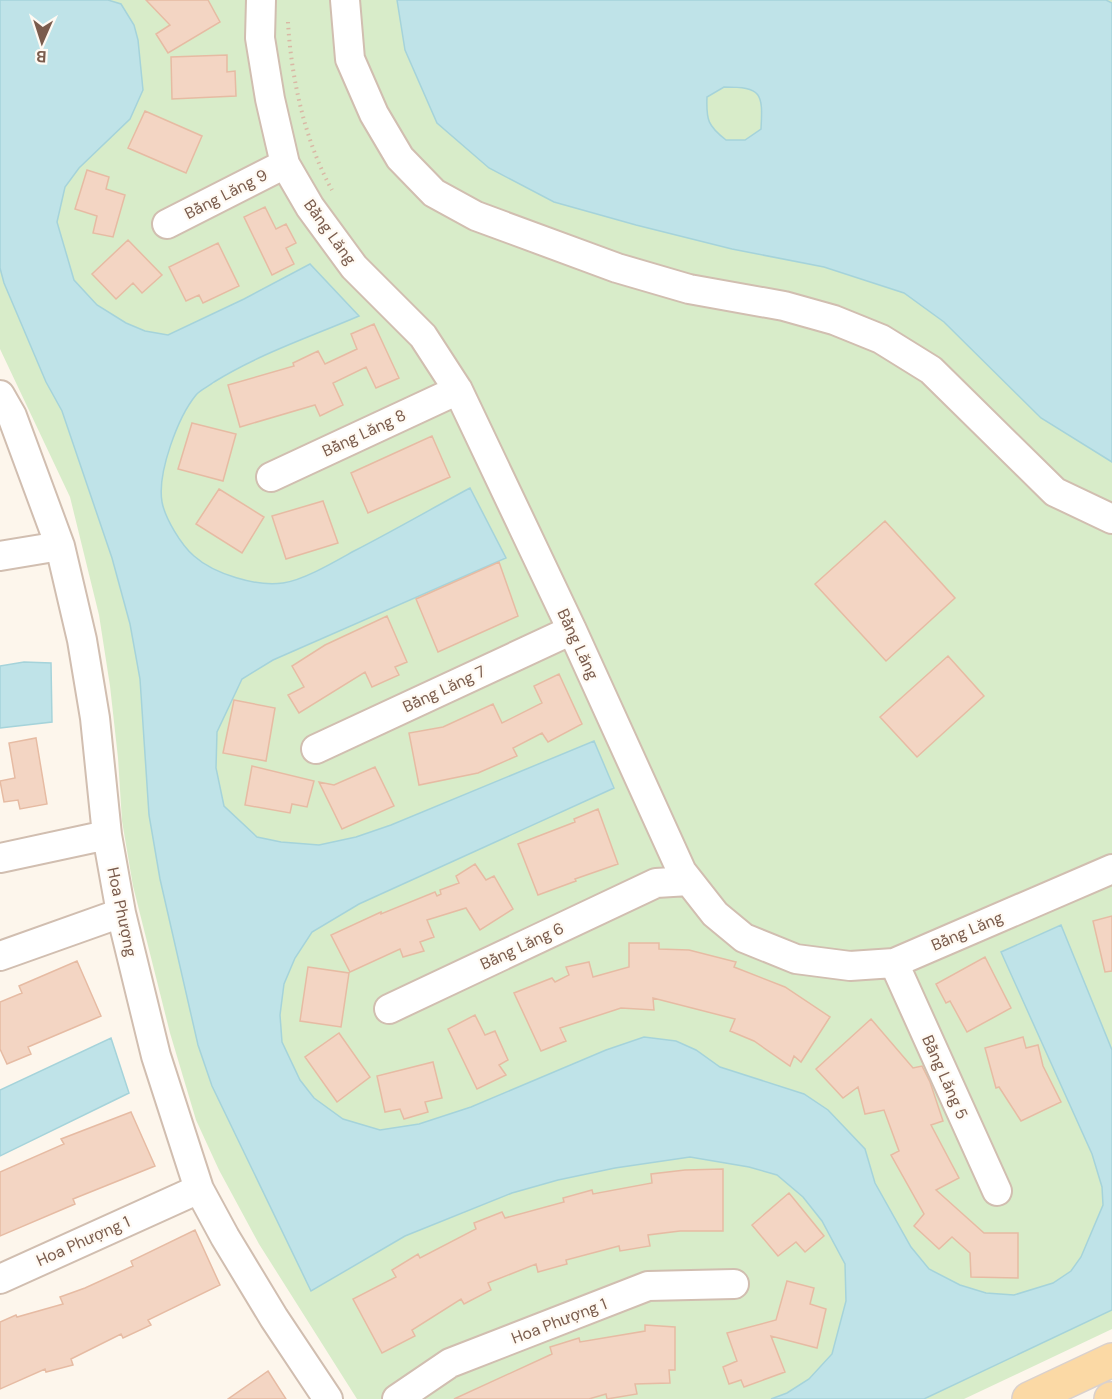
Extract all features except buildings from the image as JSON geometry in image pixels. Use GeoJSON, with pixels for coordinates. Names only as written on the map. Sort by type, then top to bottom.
{"type":"FeatureCollection","features":[{"type":"Feature","properties":{"kind":"main road"},"geometry":{"type":"LineString","coordinates":[[1029,1399],[1112,1360]]}},
{"type":"Feature","properties":{"kind":"street","name":"Bằng Lăng"},"geometry":{"type":"LineString","coordinates":[[261,0],[260,38],[270,99],[285,164],[310,207],[354,267],[423,336],[458,390],[572,630],[682,872],[715,914],[744,938],[796,959],[850,966],[894,963],[1112,869]]}},
{"type":"Feature","properties":{"kind":"street"},"geometry":{"type":"LineString","coordinates":[[345,0],[350,59],[374,114],[400,158],[434,193],[476,216],[617,268],[689,289],[784,306],[834,320],[882,339],[931,370],[1055,492],[1112,519]]}},
{"type":"Feature","properties":{"kind":"street","name":"Bằng Lăng 9"},"geometry":{"type":"LineString","coordinates":[[167,224],[285,164]]}},
{"type":"Feature","properties":{"kind":"street","name":"Bằng Lăng 8"},"geometry":{"type":"LineString","coordinates":[[271,477],[458,390]]}},
{"type":"Feature","properties":{"kind":"street","name":"Hoa Phượng"},"geometry":{"type":"LineString","coordinates":[[0,395],[12,416],[60,546],[82,640],[95,718],[106,835],[121,913],[156,1056],[199,1189],[225,1237],[328,1399]]}},
{"type":"Feature","properties":{"kind":"street"},"geometry":{"type":"LineString","coordinates":[[0,556],[60,546]]}},
{"type":"Feature","properties":{"kind":"street","name":"Bằng Lăng 7"},"geometry":{"type":"LineString","coordinates":[[316,749],[572,630]]}},
{"type":"Feature","properties":{"kind":"street"},"geometry":{"type":"LineString","coordinates":[[0,858],[106,835]]}},
{"type":"Feature","properties":{"kind":"street"},"geometry":{"type":"LineString","coordinates":[[656,883],[674,854]]}},
{"type":"Feature","properties":{"kind":"street"},"geometry":{"type":"LineString","coordinates":[[656,883],[689,881]]}},
{"type":"Feature","properties":{"kind":"street","name":"Bằng Lăng 6"},"geometry":{"type":"LineString","coordinates":[[389,1010],[656,883]]}},
{"type":"Feature","properties":{"kind":"street"},"geometry":{"type":"LineString","coordinates":[[0,956],[121,913]]}},
{"type":"Feature","properties":{"kind":"street","name":"Bằng Lăng 5"},"geometry":{"type":"LineString","coordinates":[[894,963],[997,1191]]}},
{"type":"Feature","properties":{"kind":"street","name":"Hoa Phượng 1"},"geometry":{"type":"LineString","coordinates":[[0,1279],[199,1189]]}},
{"type":"Feature","properties":{"kind":"street","name":"Hoa Phượng 1"},"geometry":{"type":"LineString","coordinates":[[397,1399],[450,1363],[648,1286],[734,1284]]}},
{"type":"Feature","properties":{"kind":"path"},"geometry":{"type":"LineString","coordinates":[[288,12],[290,53],[304,116],[319,166],[333,192]]}},
{"type":"Feature","properties":{"kind":"green space"},"geometry":{"type":"Polygon","coordinates":[[[0,0],[1112,0],[1112,1329],[964,1399],[357,1399],[259,1244],[219,1170],[196,1120],[170,1033],[133,886],[122,821],[110,686],[99,615],[70,497],[0,349],[0,0]]]}},
{"type":"Feature","properties":{"kind":"water"},"geometry":{"type":"Polygon","coordinates":[[[0,0],[108,0],[121,4],[134,25],[138,40],[143,90],[130,119],[79,168],[65,187],[57,222],[74,280],[97,305],[126,323],[145,331],[168,335],[310,264],[359,316],[249,363],[214,382],[196,395],[182,417],[170,446],[161,490],[166,516],[189,551],[224,574],[261,583],[283,583],[329,565],[470,488],[506,558],[273,660],[242,679],[217,732],[216,768],[224,806],[257,837],[281,842],[319,845],[356,837],[391,825],[594,741],[614,788],[359,904],[312,932],[295,958],[284,984],[280,1015],[282,1042],[300,1080],[314,1098],[343,1119],[380,1130],[419,1124],[471,1107],[606,1050],[644,1037],[676,1041],[696,1050],[720,1067],[804,1094],[828,1110],[865,1149],[875,1183],[911,1247],[929,1269],[960,1285],[986,1293],[1014,1295],[1053,1283],[1071,1271],[1081,1257],[1103,1205],[1102,1187],[1092,1154],[1001,952],[1061,925],[1112,1050],[1112,1310],[924,1399],[771,1399],[787,1393],[809,1379],[832,1354],[846,1301],[845,1264],[822,1221],[803,1197],[777,1175],[749,1167],[690,1157],[615,1168],[512,1193],[405,1236],[311,1291],[212,1086],[198,1045],[160,879],[149,815],[140,679],[130,624],[112,558],[62,411],[46,382],[4,283],[0,268],[0,0]]]}},
{"type":"Feature","properties":{"kind":"water"},"geometry":{"type":"Polygon","coordinates":[[[397,0],[1106,0],[1112,3],[1112,462],[1041,418],[944,322],[904,293],[824,267],[732,249],[554,202],[489,168],[437,123],[405,50],[397,0]],[[724,87],[707,97],[709,122],[715,131],[726,140],[745,140],[761,129],[761,107],[758,94],[746,88],[724,87]]]}},
{"type":"Feature","properties":{"kind":"water"},"geometry":{"type":"Polygon","coordinates":[[[24,662],[51,663],[52,722],[0,728],[0,666],[24,662]]]}},
{"type":"Feature","properties":{"kind":"water"},"geometry":{"type":"Polygon","coordinates":[[[111,1038],[129,1093],[0,1156],[0,1090],[111,1038]]]}}]}
